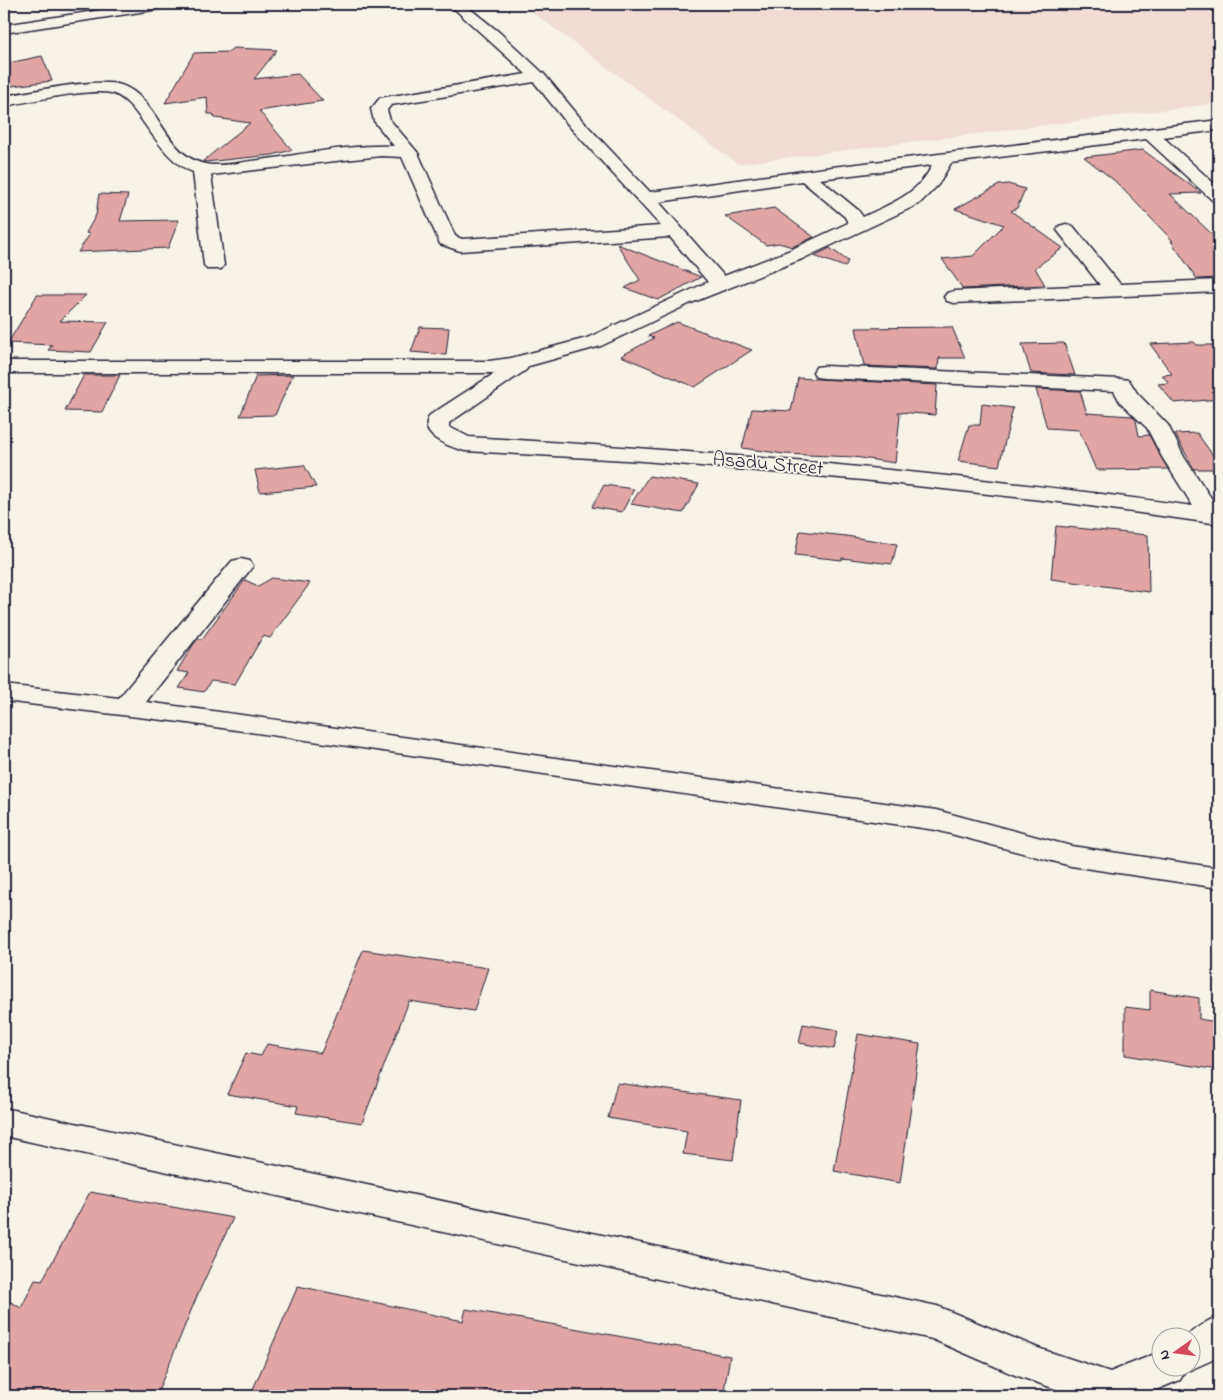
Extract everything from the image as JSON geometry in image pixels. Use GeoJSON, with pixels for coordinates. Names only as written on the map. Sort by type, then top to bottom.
{"type":"FeatureCollection","features":[{"type":"Feature","properties":{"kind":"street"},"geometry":{"type":"LineString","coordinates":[[4,29],[155,4]]}},
{"type":"Feature","properties":{"kind":"street"},"geometry":{"type":"LineString","coordinates":[[456,4],[494,35],[538,77],[557,102],[646,198],[721,285]]}},
{"type":"Feature","properties":{"kind":"street"},"geometry":{"type":"LineString","coordinates":[[538,77],[386,101],[380,109],[382,121],[408,153],[447,240],[460,245],[674,231]]}},
{"type":"Feature","properties":{"kind":"street"},"geometry":{"type":"LineString","coordinates":[[4,101],[99,88],[118,90],[136,103],[154,124],[168,146],[188,164],[201,169],[220,170],[297,161],[367,149],[389,149],[408,153]]}},
{"type":"Feature","properties":{"kind":"street"},"geometry":{"type":"LineString","coordinates":[[646,198],[943,158],[1219,125]]}},
{"type":"Feature","properties":{"kind":"street"},"geometry":{"type":"LineString","coordinates":[[1149,133],[1219,197]]}},
{"type":"Feature","properties":{"kind":"street"},"geometry":{"type":"LineString","coordinates":[[367,149],[384,142],[394,134]]}},
{"type":"Feature","properties":{"kind":"street"},"geometry":{"type":"LineString","coordinates":[[1029,137],[1064,143]]}},
{"type":"Feature","properties":{"kind":"street"},"geometry":{"type":"LineString","coordinates":[[4,367],[440,368],[489,367],[530,361],[594,342],[684,299],[795,255],[920,196],[942,166],[943,158]]}},
{"type":"Feature","properties":{"kind":"street"},"geometry":{"type":"LineString","coordinates":[[201,169],[214,265]]}},
{"type":"Feature","properties":{"kind":"street"},"geometry":{"type":"LineString","coordinates":[[806,176],[852,214],[858,224]]}},
{"type":"Feature","properties":{"kind":"street"},"geometry":{"type":"LineString","coordinates":[[1066,230],[1114,290]]}},
{"type":"Feature","properties":{"kind":"street"},"geometry":{"type":"LineString","coordinates":[[954,297],[1219,286]]}},
{"type":"Feature","properties":{"kind":"street","name":"Asadu Street"},"geometry":{"type":"LineString","coordinates":[[530,361],[438,420],[438,429],[465,444],[643,454],[863,473],[1068,496],[1216,517]]}},
{"type":"Feature","properties":{"kind":"street"},"geometry":{"type":"LineString","coordinates":[[824,372],[1121,385],[1128,397],[1157,425],[1173,457],[1216,517]]}},
{"type":"Feature","properties":{"kind":"street"},"geometry":{"type":"LineString","coordinates":[[126,708],[241,566]]}},
{"type":"Feature","properties":{"kind":"street"},"geometry":{"type":"LineString","coordinates":[[4,693],[126,708],[919,817],[1071,856],[1219,878]]}},
{"type":"Feature","properties":{"kind":"street"},"geometry":{"type":"LineString","coordinates":[[4,1122],[937,1323],[1029,1363],[1113,1393],[1150,1376]]}},
{"type":"Feature","properties":{"kind":"street"},"geometry":{"type":"LineString","coordinates":[[1200,1348],[1210,1342],[1219,1333]]}},
{"type":"Feature","properties":{"kind":"shaded area"},"geometry":{"type":"Polygon","coordinates":[[[521,4],[1219,4],[1219,103],[738,164],[521,4]]]}},
{"type":"Feature","properties":{"kind":"building"},"geometry":{"type":"Polygon","coordinates":[[[233,48],[277,50],[254,79],[298,74],[323,101],[259,111],[292,150],[272,155],[205,162],[203,161],[250,123],[215,118],[213,114],[208,114],[207,97],[165,103],[194,53],[228,52],[233,48]]]}},
{"type":"Feature","properties":{"kind":"building"},"geometry":{"type":"Polygon","coordinates":[[[42,56],[52,81],[4,87],[4,64],[42,56]]]}},
{"type":"Feature","properties":{"kind":"building"},"geometry":{"type":"Polygon","coordinates":[[[1143,150],[1201,193],[1170,194],[1219,241],[1219,278],[1197,279],[1171,241],[1173,241],[1115,181],[1084,157],[1143,150]]]}},
{"type":"Feature","properties":{"kind":"building"},"geometry":{"type":"Polygon","coordinates":[[[1008,184],[1025,189],[1017,208],[1011,211],[1063,248],[1035,268],[1045,285],[963,289],[942,259],[973,256],[1004,225],[955,209],[999,185],[1008,184]]]}},
{"type":"Feature","properties":{"kind":"building"},"geometry":{"type":"Polygon","coordinates":[[[99,194],[128,195],[120,221],[179,220],[168,248],[78,252],[90,234],[86,233],[96,215],[99,194]]]}},
{"type":"Feature","properties":{"kind":"building"},"geometry":{"type":"Polygon","coordinates":[[[774,208],[814,237],[792,247],[779,243],[766,245],[725,216],[774,208]]]}},
{"type":"Feature","properties":{"kind":"building"},"geometry":{"type":"Polygon","coordinates":[[[617,244],[701,277],[658,300],[625,288],[640,280],[617,244]]]}},
{"type":"Feature","properties":{"kind":"building"},"geometry":{"type":"Polygon","coordinates":[[[830,248],[848,261],[845,267],[814,256],[830,248]]]}},
{"type":"Feature","properties":{"kind":"building"},"geometry":{"type":"Polygon","coordinates":[[[37,295],[86,295],[60,321],[108,322],[91,352],[48,350],[52,345],[8,343],[37,295]]]}},
{"type":"Feature","properties":{"kind":"building"},"geometry":{"type":"Polygon","coordinates":[[[677,322],[752,350],[695,387],[621,356],[654,338],[648,336],[677,322]]]}},
{"type":"Feature","properties":{"kind":"building"},"geometry":{"type":"Polygon","coordinates":[[[420,327],[449,328],[446,355],[411,352],[420,327]]]}},
{"type":"Feature","properties":{"kind":"building"},"geometry":{"type":"Polygon","coordinates":[[[952,327],[965,358],[939,358],[938,369],[864,366],[856,328],[952,327]]]}},
{"type":"Feature","properties":{"kind":"building"},"geometry":{"type":"Polygon","coordinates":[[[1194,342],[1197,345],[1219,345],[1219,399],[1174,403],[1158,384],[1169,383],[1162,375],[1172,374],[1150,344],[1194,342]]]}},
{"type":"Feature","properties":{"kind":"building"},"geometry":{"type":"Polygon","coordinates":[[[1064,343],[1075,375],[1031,373],[1022,344],[1064,343]]]}},
{"type":"Feature","properties":{"kind":"building"},"geometry":{"type":"Polygon","coordinates":[[[84,375],[120,375],[102,412],[65,411],[84,375]]]}},
{"type":"Feature","properties":{"kind":"building"},"geometry":{"type":"Polygon","coordinates":[[[293,375],[275,415],[240,416],[256,376],[293,375]]]}},
{"type":"Feature","properties":{"kind":"building"},"geometry":{"type":"Polygon","coordinates":[[[798,378],[937,385],[935,415],[898,412],[900,416],[895,463],[854,457],[784,454],[742,448],[752,409],[791,411],[798,378]]]}},
{"type":"Feature","properties":{"kind":"building"},"geometry":{"type":"Polygon","coordinates":[[[1036,389],[1080,391],[1087,413],[1132,416],[1136,420],[1139,436],[1149,435],[1168,469],[1096,470],[1079,430],[1047,428],[1036,389]]]}},
{"type":"Feature","properties":{"kind":"building"},"geometry":{"type":"Polygon","coordinates":[[[982,404],[1013,408],[999,466],[958,461],[969,425],[980,425],[982,404]]]}},
{"type":"Feature","properties":{"kind":"building"},"geometry":{"type":"Polygon","coordinates":[[[1197,433],[1219,464],[1219,469],[1194,469],[1175,434],[1197,433]]]}},
{"type":"Feature","properties":{"kind":"building"},"geometry":{"type":"Polygon","coordinates":[[[304,465],[316,487],[260,492],[255,470],[304,465]]]}},
{"type":"Feature","properties":{"kind":"building"},"geometry":{"type":"Polygon","coordinates":[[[649,476],[699,484],[683,513],[631,504],[649,476]]]}},
{"type":"Feature","properties":{"kind":"building"},"geometry":{"type":"Polygon","coordinates":[[[604,485],[634,489],[622,512],[592,507],[604,485]]]}},
{"type":"Feature","properties":{"kind":"building"},"geometry":{"type":"Polygon","coordinates":[[[1056,526],[1148,535],[1149,592],[1051,579],[1056,526]]]}},
{"type":"Feature","properties":{"kind":"building"},"geometry":{"type":"Polygon","coordinates":[[[800,531],[897,544],[892,564],[795,555],[800,531]]]}},
{"type":"Feature","properties":{"kind":"building"},"geometry":{"type":"Polygon","coordinates":[[[272,578],[310,583],[270,638],[263,636],[235,684],[211,681],[204,692],[179,688],[189,673],[177,671],[193,645],[198,639],[202,639],[245,580],[258,586],[272,578]]]}},
{"type":"Feature","properties":{"kind":"building"},"geometry":{"type":"Polygon","coordinates":[[[363,950],[488,968],[474,1011],[409,1001],[362,1123],[296,1113],[298,1106],[227,1094],[246,1053],[261,1056],[267,1044],[321,1053],[363,950]]]}},
{"type":"Feature","properties":{"kind":"building"},"geometry":{"type":"Polygon","coordinates":[[[1150,990],[1199,998],[1199,1019],[1216,1022],[1218,1070],[1125,1055],[1125,1007],[1150,1010],[1150,990]]]}},
{"type":"Feature","properties":{"kind":"building"},"geometry":{"type":"Polygon","coordinates":[[[803,1024],[838,1030],[834,1049],[799,1043],[803,1024]]]}},
{"type":"Feature","properties":{"kind":"building"},"geometry":{"type":"Polygon","coordinates":[[[858,1034],[920,1044],[900,1183],[834,1171],[858,1034]]]}},
{"type":"Feature","properties":{"kind":"building"},"geometry":{"type":"Polygon","coordinates":[[[617,1083],[741,1100],[733,1160],[683,1154],[687,1131],[608,1118],[617,1083]]]}},
{"type":"Feature","properties":{"kind":"building"},"geometry":{"type":"Polygon","coordinates":[[[90,1192],[233,1218],[197,1296],[156,1396],[4,1396],[4,1298],[21,1308],[35,1280],[42,1281],[90,1192]]]}},
{"type":"Feature","properties":{"kind":"building"},"geometry":{"type":"Polygon","coordinates":[[[298,1286],[463,1321],[466,1309],[730,1356],[723,1396],[250,1396],[298,1286]]]}}]}
